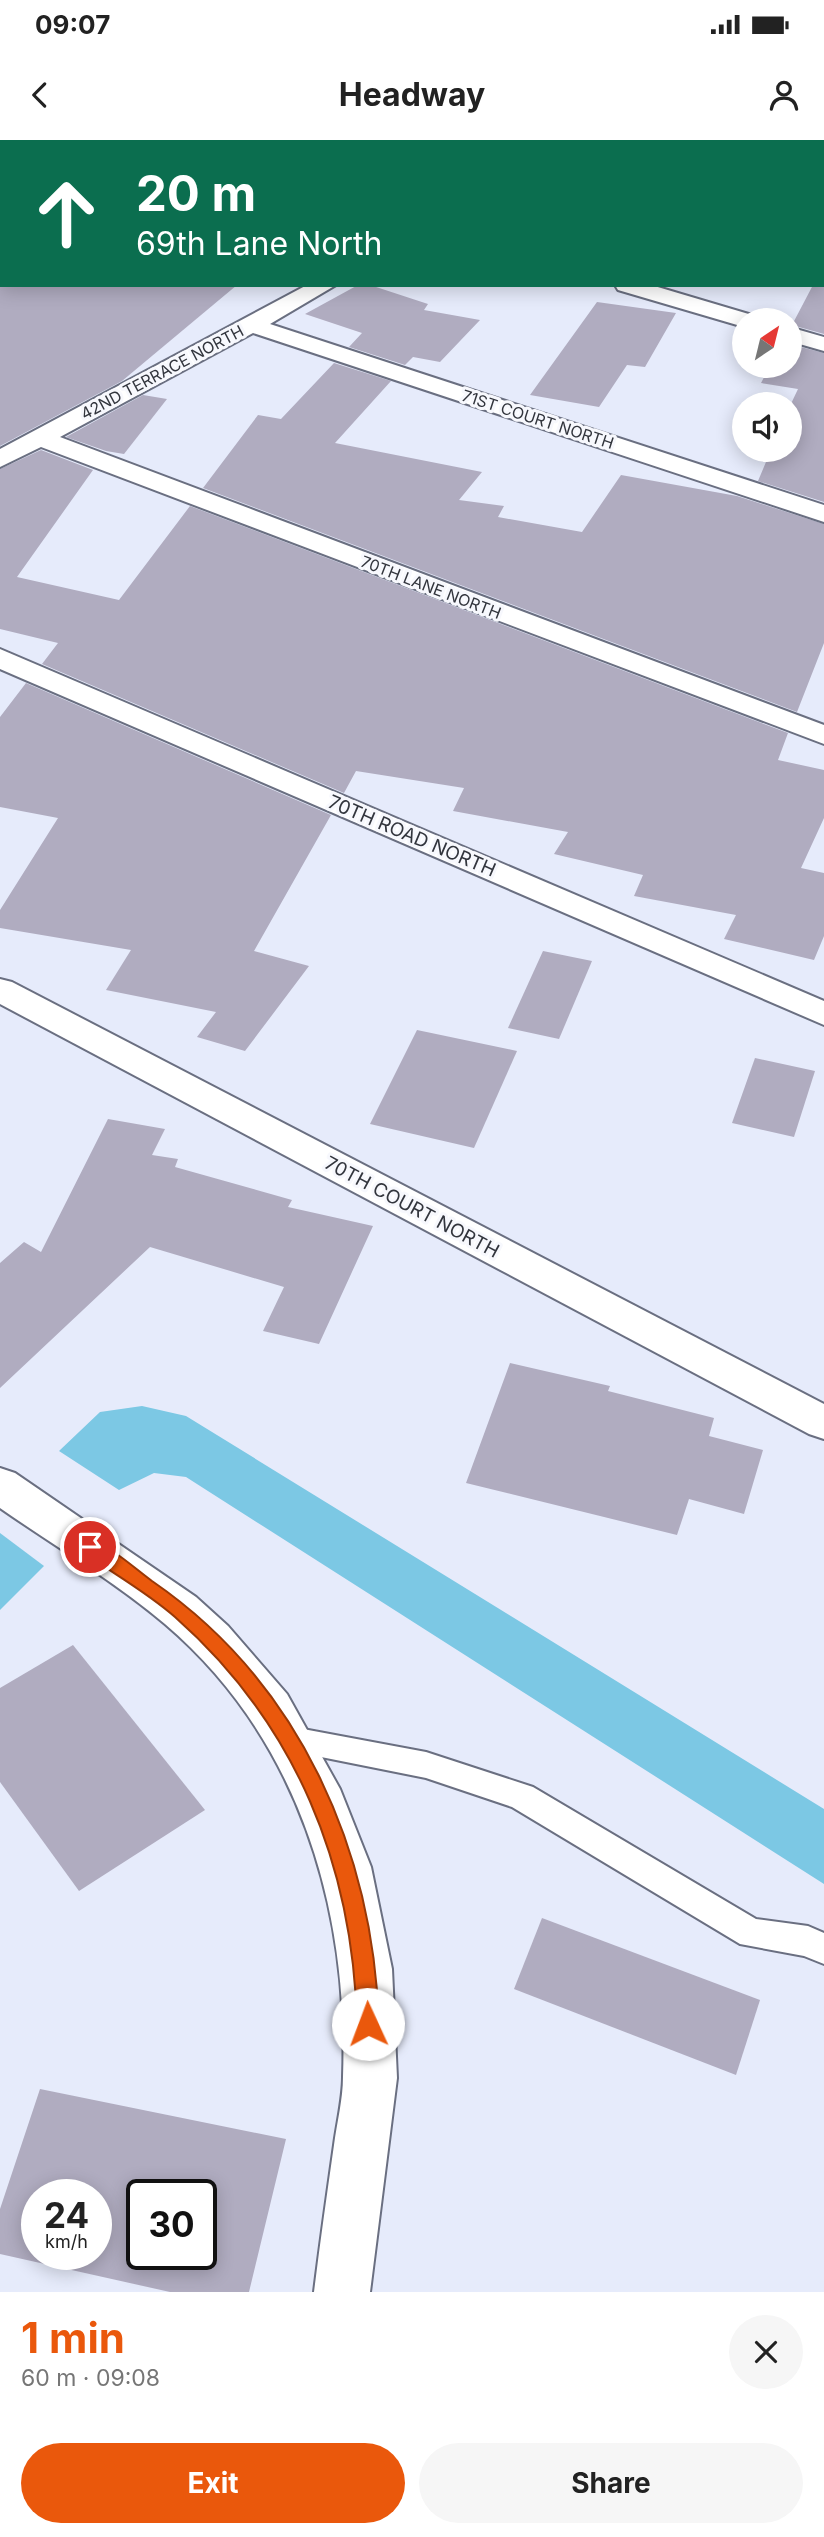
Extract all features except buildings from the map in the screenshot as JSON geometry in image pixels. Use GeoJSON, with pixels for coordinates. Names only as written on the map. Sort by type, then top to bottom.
{"type":"FeatureCollection","features":[{"type":"Feature","properties":{"kind":"street","name":"42ND TERRACE NORTH"},"geometry":{"type":"LineString","coordinates":[[0,459],[321,287]]}},
{"type":"Feature","properties":{"kind":"street"},"geometry":{"type":"LineString","coordinates":[[633,287],[732,316]]}},
{"type":"Feature","properties":{"kind":"street","name":"71ST COURT NORTH"},"geometry":{"type":"LineString","coordinates":[[251,325],[824,514]]}},
{"type":"Feature","properties":{"kind":"street"},"geometry":{"type":"LineString","coordinates":[[802,338],[824,345]]}},
{"type":"Feature","properties":{"kind":"street","name":"70TH LANE NORTH"},"geometry":{"type":"LineString","coordinates":[[38,438],[824,736]]}},
{"type":"Feature","properties":{"kind":"street","name":"70TH ROAD NORTH"},"geometry":{"type":"LineString","coordinates":[[0,658],[824,1014]]}},
{"type":"Feature","properties":{"kind":"street","name":"70TH COURT NORTH"},"geometry":{"type":"LineString","coordinates":[[0,990],[824,1423]]}},
{"type":"Feature","properties":{"kind":"street"},"geometry":{"type":"LineString","coordinates":[[0,1485],[180,1610],[212,1640],[270,1708],[316,1788],[346,1867],[366,1969],[370,2078],[342,2292]]}},
{"type":"Feature","properties":{"kind":"lane"},"geometry":{"type":"LineString","coordinates":[[287,1739],[426,1765],[522,1797],[751,1933],[808,1941],[824,1949]]}},
{"type":"Feature","properties":{"kind":"water"},"geometry":{"type":"Polygon","coordinates":[[[142,1406],[186,1416],[824,1809],[824,1884],[186,1477],[154,1473],[119,1490],[59,1451],[100,1412],[142,1406]]]}},
{"type":"Feature","properties":{"kind":"water"},"geometry":{"type":"Polygon","coordinates":[[[0,1533],[44,1566],[0,1610],[0,1533]]]}},
{"type":"Feature","properties":{"kind":"route"},"geometry":{"type":"LineString","coordinates":[[90,1547],[180,1610],[212,1640],[270,1708],[316,1788],[346,1867],[366,1969],[368,2024]]}}]}
